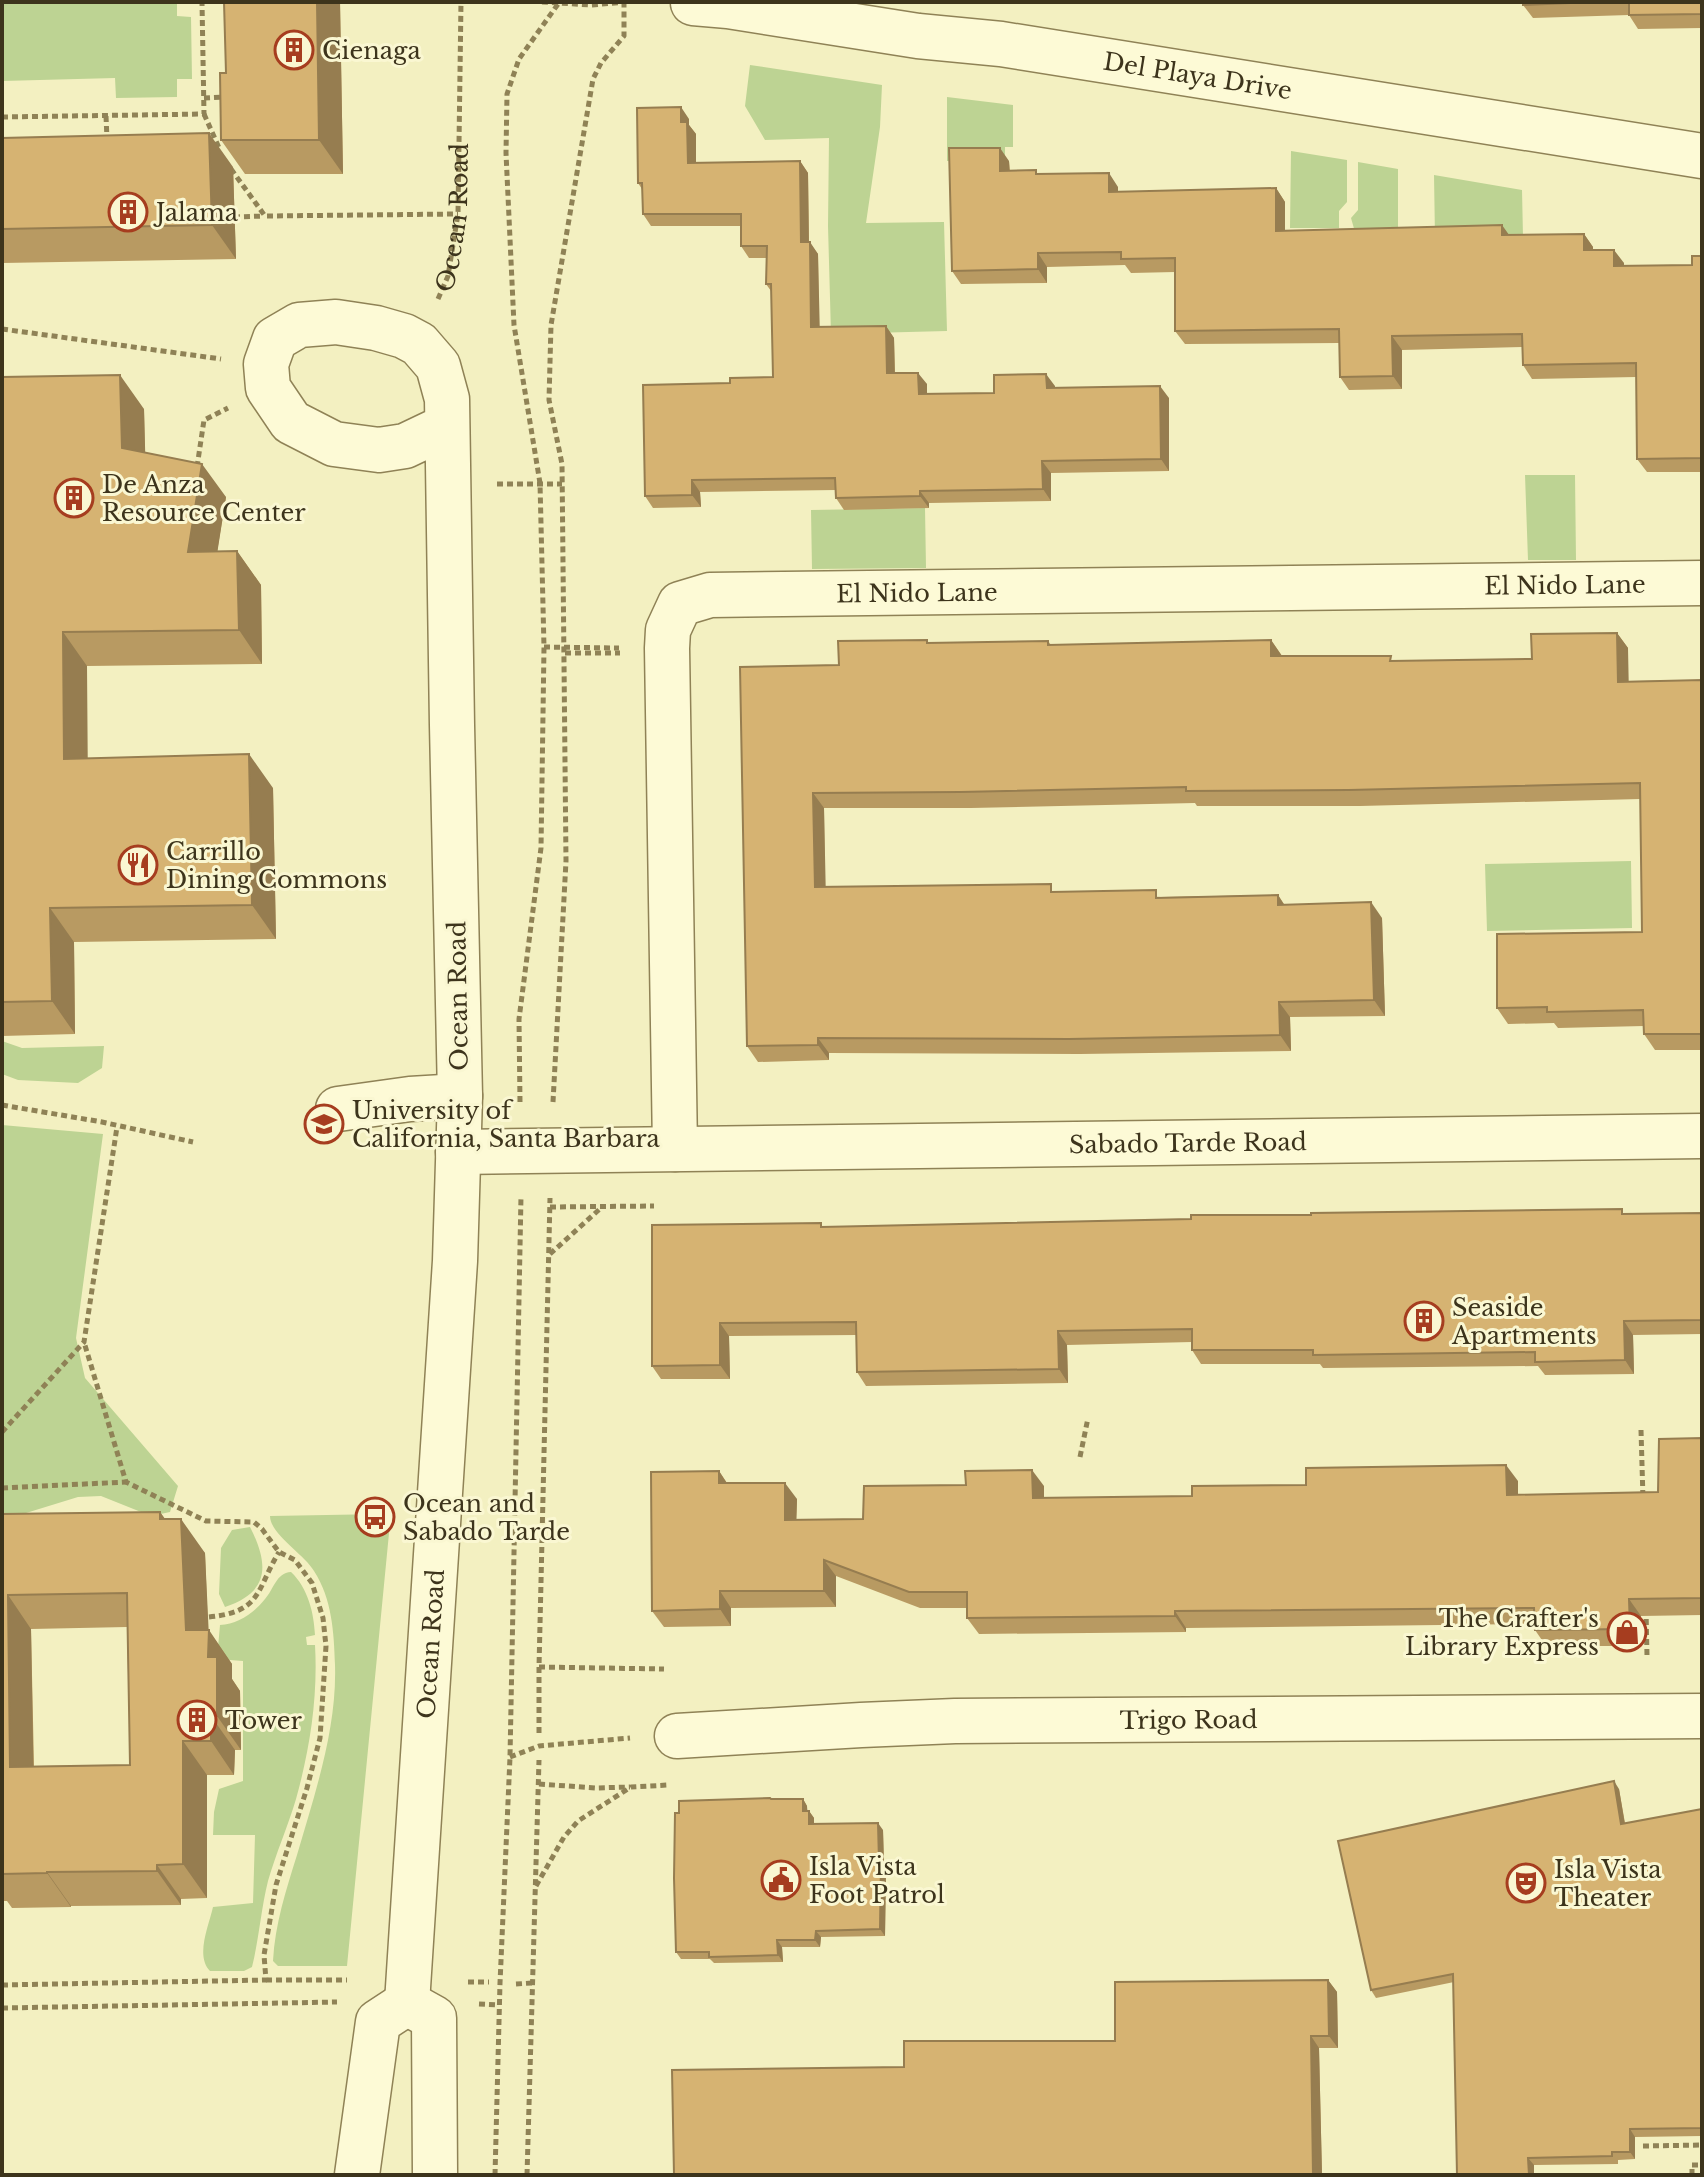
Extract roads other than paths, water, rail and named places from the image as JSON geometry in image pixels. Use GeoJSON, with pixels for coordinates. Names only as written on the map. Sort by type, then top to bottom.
{"type":"FeatureCollection","features":[{"type":"Feature","properties":{"kind":"street","name":"Del Playa Drive"},"geometry":{"type":"LineString","coordinates":[[693,3],[918,36],[1001,44],[1702,156]]}},
{"type":"Feature","properties":{"kind":"street","name":"Ocean Road"},"geometry":{"type":"LineString","coordinates":[[407,2003],[455,1261],[460,1096],[447,399],[438,366],[419,344],[404,336],[336,322],[299,325],[275,339],[267,376],[291,422],[334,444],[379,450],[405,446],[447,426]]}},
{"type":"Feature","properties":{"kind":"street","name":"El Nido Lane"},"geometry":{"type":"LineString","coordinates":[[675,1149],[667,648],[668,630],[680,604],[710,595],[1702,583]]}},
{"type":"Feature","properties":{"kind":"street"},"geometry":{"type":"LineString","coordinates":[[338,1109],[460,1096]]}},
{"type":"Feature","properties":{"kind":"street","name":"Sabado Tarde Road"},"geometry":{"type":"LineString","coordinates":[[458,1152],[1702,1136]]}},
{"type":"Feature","properties":{"kind":"street","name":"Trigo Road"},"geometry":{"type":"LineString","coordinates":[[677,1736],[955,1721],[1702,1716]]}},
{"type":"Feature","properties":{"kind":"street"},"geometry":{"type":"LineString","coordinates":[[357,2175],[378,2022],[407,2003],[434,2018],[435,2175]]}},
{"type":"Feature","properties":{"kind":"place","name":"Cienaga"},"geometry":{"type":"Point","coordinates":[294,50]}},
{"type":"Feature","properties":{"kind":"place","name":"Jalama"},"geometry":{"type":"Point","coordinates":[128,212]}},
{"type":"Feature","properties":{"kind":"place","name":"De Anza Resource Center"},"geometry":{"type":"Point","coordinates":[74,498]}},
{"type":"Feature","properties":{"kind":"place","name":"Carrillo Dining Commons"},"geometry":{"type":"Point","coordinates":[138,865]}},
{"type":"Feature","properties":{"kind":"place","name":"University of California, Santa Barbara"},"geometry":{"type":"Point","coordinates":[324,1124]}},
{"type":"Feature","properties":{"kind":"place","name":"Seaside Apartments"},"geometry":{"type":"Point","coordinates":[1424,1321]}},
{"type":"Feature","properties":{"kind":"place","name":"Ocean and Sabado Tarde"},"geometry":{"type":"Point","coordinates":[375,1517]}},
{"type":"Feature","properties":{"kind":"place","name":"The Crafter's Library Express"},"geometry":{"type":"Point","coordinates":[1627,1632]}},
{"type":"Feature","properties":{"kind":"place","name":"Tower"},"geometry":{"type":"Point","coordinates":[197,1720]}},
{"type":"Feature","properties":{"kind":"place","name":"Isla Vista Foot Patrol"},"geometry":{"type":"Point","coordinates":[781,1880]}},
{"type":"Feature","properties":{"kind":"place","name":"Isla Vista Theater"},"geometry":{"type":"Point","coordinates":[1526,1883]}}]}
